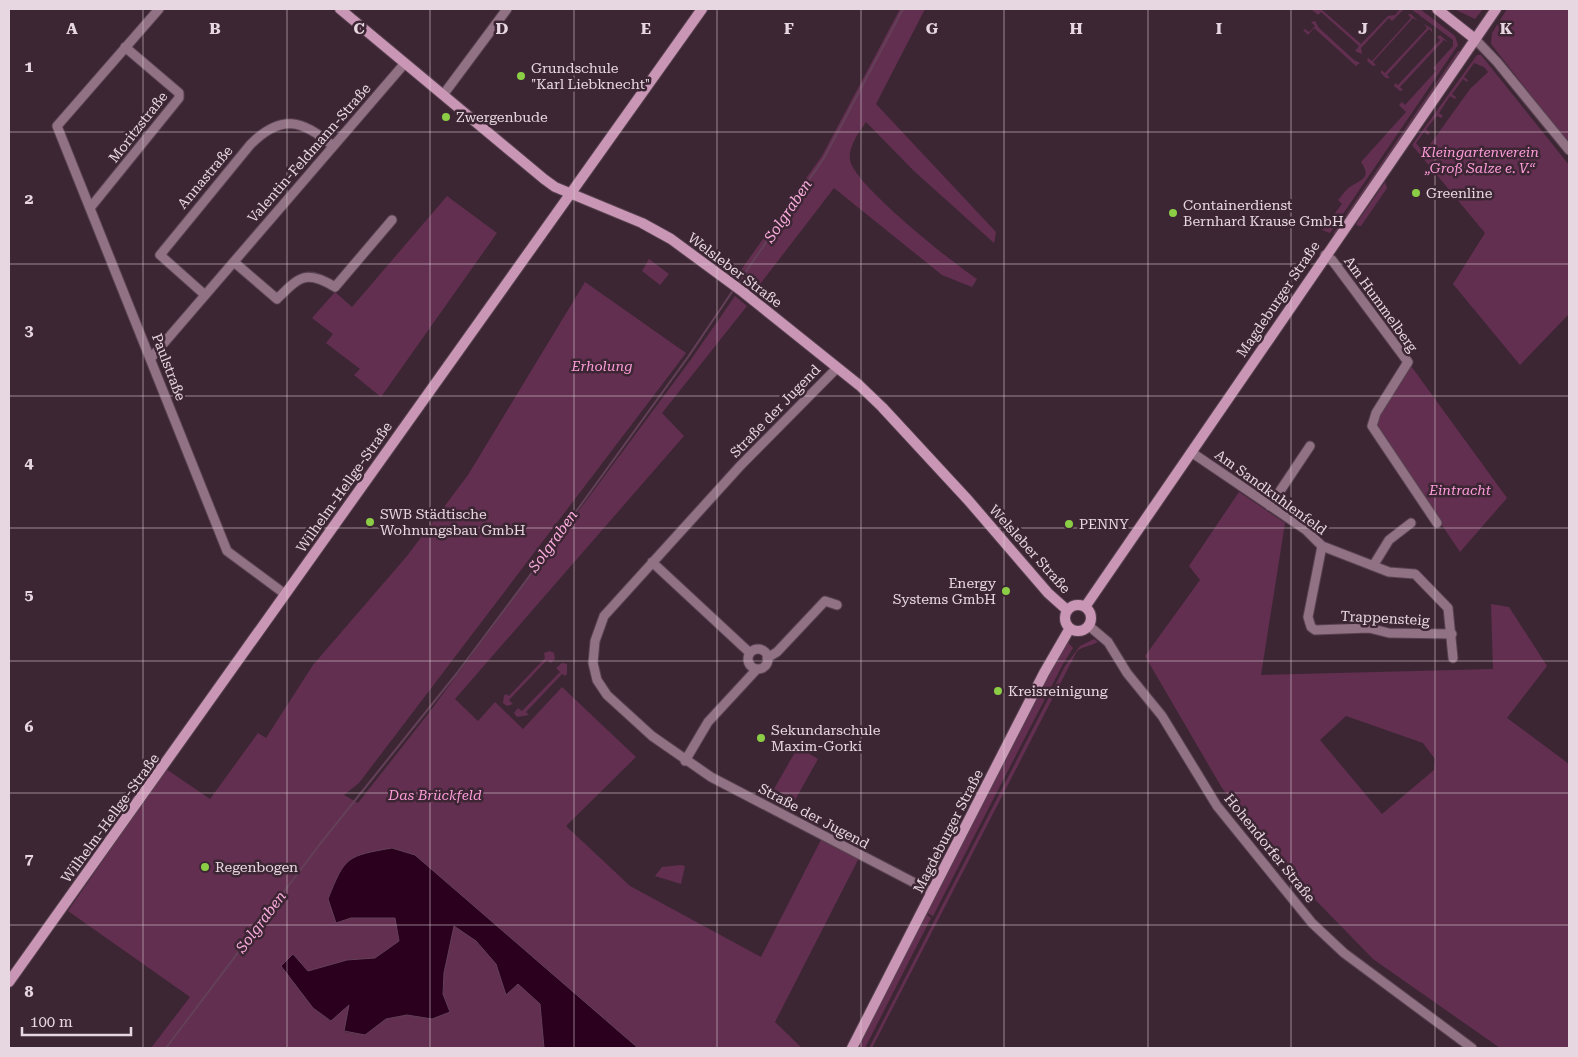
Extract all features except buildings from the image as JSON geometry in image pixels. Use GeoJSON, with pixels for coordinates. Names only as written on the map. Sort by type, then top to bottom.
{"type":"FeatureCollection","features":[{"type":"Feature","properties":{"kind":"main road","name":"Welsleber Straße"},"geometry":{"type":"LineString","coordinates":[[340,9],[544,178],[571,194],[642,223],[671,239],[735,286],[837,368],[882,407],[999,535],[1048,593],[1067,610]]}},
{"type":"Feature","properties":{"kind":"main road","name":"Wilhelm-Hellge-Straße"},"geometry":{"type":"LineString","coordinates":[[9,982],[702,9]]}},
{"type":"Feature","properties":{"kind":"main road"},"geometry":{"type":"LineString","coordinates":[[1437,9],[1476,39]]}},
{"type":"Feature","properties":{"kind":"main road","name":"Magdeburger Straße"},"geometry":{"type":"LineString","coordinates":[[1085,607],[1325,255],[1496,9]]}},
{"type":"Feature","properties":{"kind":"main road"},"geometry":{"type":"LineString","coordinates":[[1077,605],[1085,607],[1091,617],[1089,626],[1081,630],[1070,628],[1066,620],[1067,610],[1077,605]]}},
{"type":"Feature","properties":{"kind":"main road","name":"Magdeburger Straße"},"geometry":{"type":"LineString","coordinates":[[852,1048],[1044,673],[1070,628]]}},
{"type":"Feature","properties":{"kind":"street"},"geometry":{"type":"LineString","coordinates":[[126,47],[159,9]]}},
{"type":"Feature","properties":{"kind":"street"},"geometry":{"type":"LineString","coordinates":[[443,95],[507,9]]}},
{"type":"Feature","properties":{"kind":"street"},"geometry":{"type":"LineString","coordinates":[[1476,39],[1569,150]]}},
{"type":"Feature","properties":{"kind":"street","name":"Paulstraße"},"geometry":{"type":"LineString","coordinates":[[126,47],[57,126],[227,552],[285,594]]}},
{"type":"Feature","properties":{"kind":"street","name":"Moritzstraße"},"geometry":{"type":"LineString","coordinates":[[90,208],[179,98],[179,93],[126,47]]}},
{"type":"Feature","properties":{"kind":"street","name":"Valentin-Feldmann-Straße"},"geometry":{"type":"LineString","coordinates":[[151,358],[405,63]]}},
{"type":"Feature","properties":{"kind":"street","name":"Annastraße"},"geometry":{"type":"LineString","coordinates":[[206,295],[160,255],[250,145],[268,131],[292,124],[310,128],[333,146]]}},
{"type":"Feature","properties":{"kind":"street"},"geometry":{"type":"LineString","coordinates":[[234,262],[277,299],[295,281],[307,276],[320,278],[335,287],[392,220]]}},
{"type":"Feature","properties":{"kind":"street","name":"Am Hummelberg"},"geometry":{"type":"LineString","coordinates":[[1325,255],[1332,260],[1408,362],[1376,413],[1372,426],[1437,523]]}},
{"type":"Feature","properties":{"kind":"street","name":"Straße der Jugend"},"geometry":{"type":"LineString","coordinates":[[837,368],[652,562],[604,616],[595,640],[593,663],[597,680],[607,695],[652,736],[685,761],[711,777],[932,892]]}},
{"type":"Feature","properties":{"kind":"street"},"geometry":{"type":"LineString","coordinates":[[1270,506],[1310,446]]}},
{"type":"Feature","properties":{"kind":"street","name":"Am Sandkuhlenfeld"},"geometry":{"type":"LineString","coordinates":[[1191,452],[1306,530],[1322,546],[1389,572],[1415,574],[1448,608],[1453,658]]}},
{"type":"Feature","properties":{"kind":"street"},"geometry":{"type":"LineString","coordinates":[[1373,566],[1389,540],[1411,523]]}},
{"type":"Feature","properties":{"kind":"street","name":"Trappensteig"},"geometry":{"type":"LineString","coordinates":[[1322,546],[1308,617],[1311,627],[1315,630],[1369,628],[1389,634],[1452,634]]}},
{"type":"Feature","properties":{"kind":"street"},"geometry":{"type":"LineString","coordinates":[[652,562],[750,653]]}},
{"type":"Feature","properties":{"kind":"street"},"geometry":{"type":"LineString","coordinates":[[685,761],[693,751],[708,722],[757,669],[766,664],[767,658],[777,652],[825,601],[838,605]]}},
{"type":"Feature","properties":{"kind":"street","name":"Hohendorfer Straße"},"geometry":{"type":"LineString","coordinates":[[1089,626],[1108,642],[1127,673],[1162,716],[1217,806],[1312,923],[1344,953],[1472,1048]]}},
{"type":"Feature","properties":{"kind":"street"},"geometry":{"type":"LineString","coordinates":[[750,653],[760,650],[767,658]]}},
{"type":"Feature","properties":{"kind":"street"},"geometry":{"type":"LineString","coordinates":[[750,653],[749,663],[757,669]]}},
{"type":"Feature","properties":{"kind":"green space"},"geometry":{"type":"Polygon","coordinates":[[[900,9],[925,9],[876,104],[996,232],[994,243],[914,171],[866,122],[852,145],[850,160],[856,172],[868,187],[906,223],[977,279],[972,287],[942,275],[834,188],[754,292],[736,277],[822,156],[900,9]]]}},
{"type":"Feature","properties":{"kind":"green space"},"geometry":{"type":"Polygon","coordinates":[[[1311,9],[1321,9],[1361,44],[1388,16],[1395,15],[1400,9],[1404,9],[1392,21],[1389,18],[1361,48],[1362,54],[1355,51],[1359,46],[1321,12],[1318,15],[1311,9]]]}},
{"type":"Feature","properties":{"kind":"green space"},"geometry":{"type":"Polygon","coordinates":[[[1411,9],[1420,9],[1455,36],[1458,45],[1330,233],[1322,230],[1342,204],[1338,200],[1348,188],[1365,176],[1366,172],[1361,162],[1406,112],[1399,105],[1402,102],[1405,105],[1436,71],[1433,68],[1453,46],[1453,40],[1411,9]]]}},
{"type":"Feature","properties":{"kind":"green space"},"geometry":{"type":"Polygon","coordinates":[[[1454,9],[1483,9],[1475,19],[1454,9]]]}},
{"type":"Feature","properties":{"kind":"green space"},"geometry":{"type":"Polygon","coordinates":[[[1507,9],[1569,9],[1569,144],[1491,44],[1492,33],[1507,9]]]}},
{"type":"Feature","properties":{"kind":"green space"},"geometry":{"type":"Polygon","coordinates":[[[1408,14],[1411,14],[1418,21],[1413,18],[1373,62],[1376,65],[1373,66],[1367,61],[1368,58],[1372,61],[1411,18],[1408,14]]]}},
{"type":"Feature","properties":{"kind":"green space"},"geometry":{"type":"Polygon","coordinates":[[[1315,21],[1319,28],[1354,60],[1360,63],[1356,66],[1314,28],[1308,35],[1303,30],[1305,29],[1309,32],[1315,26],[1311,22],[1315,21]]]}},
{"type":"Feature","properties":{"kind":"green space"},"geometry":{"type":"Polygon","coordinates":[[[1424,24],[1432,29],[1432,32],[1429,29],[1387,75],[1390,78],[1386,78],[1381,73],[1381,70],[1385,73],[1427,28],[1424,24]]]}},
{"type":"Feature","properties":{"kind":"green space"},"geometry":{"type":"Polygon","coordinates":[[[1440,35],[1448,42],[1444,40],[1400,87],[1403,90],[1400,91],[1394,86],[1395,83],[1398,85],[1440,40],[1437,37],[1440,35]]]}},
{"type":"Feature","properties":{"kind":"green space"},"geometry":{"type":"Polygon","coordinates":[[[1458,51],[1461,51],[1337,233],[1333,234],[1458,51]]]}},
{"type":"Feature","properties":{"kind":"green space","name":"Kleingartenverein „Groß Salze e. V.“"},"geometry":{"type":"Polygon","coordinates":[[[1477,55],[1481,55],[1569,165],[1569,314],[1520,365],[1453,284],[1485,233],[1412,145],[1477,55]],[[1474,63],[1464,77],[1468,80],[1467,82],[1463,79],[1452,94],[1456,97],[1455,99],[1450,96],[1439,113],[1443,116],[1441,118],[1437,116],[1426,129],[1430,133],[1428,135],[1424,132],[1416,143],[1424,153],[1470,89],[1488,72],[1484,67],[1474,63]]]}},
{"type":"Feature","properties":{"kind":"green space"},"geometry":{"type":"Polygon","coordinates":[[[1385,182],[1387,188],[1361,226],[1358,226],[1356,224],[1385,182]]]}},
{"type":"Feature","properties":{"kind":"green space"},"geometry":{"type":"Polygon","coordinates":[[[447,196],[497,233],[381,397],[354,375],[360,369],[326,343],[333,334],[312,318],[335,292],[352,307],[447,196]]]}},
{"type":"Feature","properties":{"kind":"green space"},"geometry":{"type":"Polygon","coordinates":[[[649,259],[669,274],[660,285],[642,271],[649,259]]]}},
{"type":"Feature","properties":{"kind":"green space"},"geometry":{"type":"Polygon","coordinates":[[[585,282],[686,353],[359,783],[344,795],[358,803],[428,714],[692,358],[735,296],[747,306],[662,413],[684,436],[455,699],[478,721],[495,702],[523,729],[562,687],[636,757],[566,826],[630,886],[761,957],[824,834],[861,854],[775,1022],[802,1048],[638,1048],[415,855],[392,848],[336,923],[351,918],[395,918],[399,941],[375,958],[347,960],[308,972],[282,967],[313,1008],[330,1021],[349,1005],[344,1032],[365,1035],[386,1019],[407,1015],[432,1019],[450,1012],[443,994],[444,973],[454,926],[476,941],[496,964],[506,995],[518,983],[541,1004],[544,1048],[151,1048],[190,997],[68,911],[166,769],[210,799],[258,733],[266,738],[313,665],[407,556],[468,475],[585,282]]]}},
{"type":"Feature","properties":{"kind":"green space","name":"Eintracht"},"geometry":{"type":"Polygon","coordinates":[[[1411,366],[1507,498],[1460,552],[1375,425],[1378,415],[1411,366]]]}},
{"type":"Feature","properties":{"kind":"green space"},"geometry":{"type":"Polygon","coordinates":[[[1239,492],[1285,523],[1261,675],[1493,669],[1491,604],[1509,607],[1547,666],[1507,718],[1569,764],[1569,1048],[1500,1048],[1373,959],[1298,882],[1222,788],[1145,656],[1200,580],[1189,566],[1239,492]],[[1346,716],[1320,740],[1382,814],[1434,770],[1435,759],[1423,743],[1346,716]]]}},
{"type":"Feature","properties":{"kind":"green space"},"geometry":{"type":"Polygon","coordinates":[[[1094,639],[1098,642],[1077,651],[872,1048],[869,1048],[1065,666],[1080,646],[1094,639]]]}},
{"type":"Feature","properties":{"kind":"green space"},"geometry":{"type":"Polygon","coordinates":[[[1068,642],[1073,648],[933,916],[927,913],[1049,672],[1068,642]]]}},
{"type":"Feature","properties":{"kind":"green space"},"geometry":{"type":"Polygon","coordinates":[[[550,651],[554,653],[555,659],[551,663],[547,660],[509,700],[513,704],[507,706],[503,703],[504,696],[506,694],[509,696],[545,658],[544,653],[550,651]]]}},
{"type":"Feature","properties":{"kind":"green space"},"geometry":{"type":"Polygon","coordinates":[[[562,663],[567,664],[567,674],[565,676],[562,674],[526,712],[529,715],[517,717],[514,713],[518,708],[522,711],[560,672],[556,668],[562,663]]]}},
{"type":"Feature","properties":{"kind":"green space"},"geometry":{"type":"Polygon","coordinates":[[[798,747],[818,759],[795,800],[774,789],[798,747]]]}},
{"type":"Feature","properties":{"kind":"green space"},"geometry":{"type":"Polygon","coordinates":[[[685,866],[681,884],[655,876],[662,867],[685,866]]]}},
{"type":"Feature","properties":{"kind":"green space"},"geometry":{"type":"Polygon","coordinates":[[[926,914],[931,918],[865,1048],[857,1048],[926,914]]]}},
{"type":"Feature","properties":{"kind":"shaded area"},"geometry":{"type":"Polygon","coordinates":[[[392,848],[415,855],[638,1048],[544,1048],[540,1004],[518,984],[506,995],[496,964],[476,941],[454,926],[444,973],[443,994],[450,1012],[432,1019],[407,1015],[386,1019],[365,1035],[344,1031],[349,1005],[331,1021],[313,1008],[281,966],[293,954],[308,971],[347,960],[375,958],[399,941],[395,918],[351,918],[336,923],[328,899],[339,874],[350,860],[365,853],[392,848]]]}},
{"type":"Feature","properties":{"kind":"waterway","name":"Solgraben"},"geometry":{"type":"LineString","coordinates":[[738,283],[824,158],[903,9]]}},
{"type":"Feature","properties":{"kind":"waterway","name":"Solgraben"},"geometry":{"type":"LineString","coordinates":[[166,1048],[320,844],[457,673],[688,357],[734,289]]}},
{"type":"Feature","properties":{"kind":"place","name":"Grundschule \"Karl Liebknecht\""},"geometry":{"type":"Point","coordinates":[521,76]}},
{"type":"Feature","properties":{"kind":"place","name":"Zwergenbude"},"geometry":{"type":"Point","coordinates":[446,117]}},
{"type":"Feature","properties":{"kind":"place","name":"Greenline"},"geometry":{"type":"Point","coordinates":[1416,193]}},
{"type":"Feature","properties":{"kind":"place","name":"Containerdienst Bernhard Krause GmbH"},"geometry":{"type":"Point","coordinates":[1173,213]}},
{"type":"Feature","properties":{"kind":"place","name":"SWB Städtische Wohnungsbau GmbH"},"geometry":{"type":"Point","coordinates":[370,522]}},
{"type":"Feature","properties":{"kind":"place","name":"PENNY"},"geometry":{"type":"Point","coordinates":[1069,524]}},
{"type":"Feature","properties":{"kind":"place","name":"Energy Systems GmbH"},"geometry":{"type":"Point","coordinates":[1006,591]}},
{"type":"Feature","properties":{"kind":"place","name":"Kreisreinigung"},"geometry":{"type":"Point","coordinates":[998,691]}},
{"type":"Feature","properties":{"kind":"place","name":"Sekundarschule Maxim-Gorki"},"geometry":{"type":"Point","coordinates":[761,738]}},
{"type":"Feature","properties":{"kind":"place","name":"Regenbogen"},"geometry":{"type":"Point","coordinates":[205,867]}},
{"type":"Feature","properties":{"kind":"park label","name":"Erholung"},"geometry":{"type":"Point","coordinates":[602,366]}},
{"type":"Feature","properties":{"kind":"park label","name":"Das Brückfeld"},"geometry":{"type":"Point","coordinates":[435,795]}}]}
